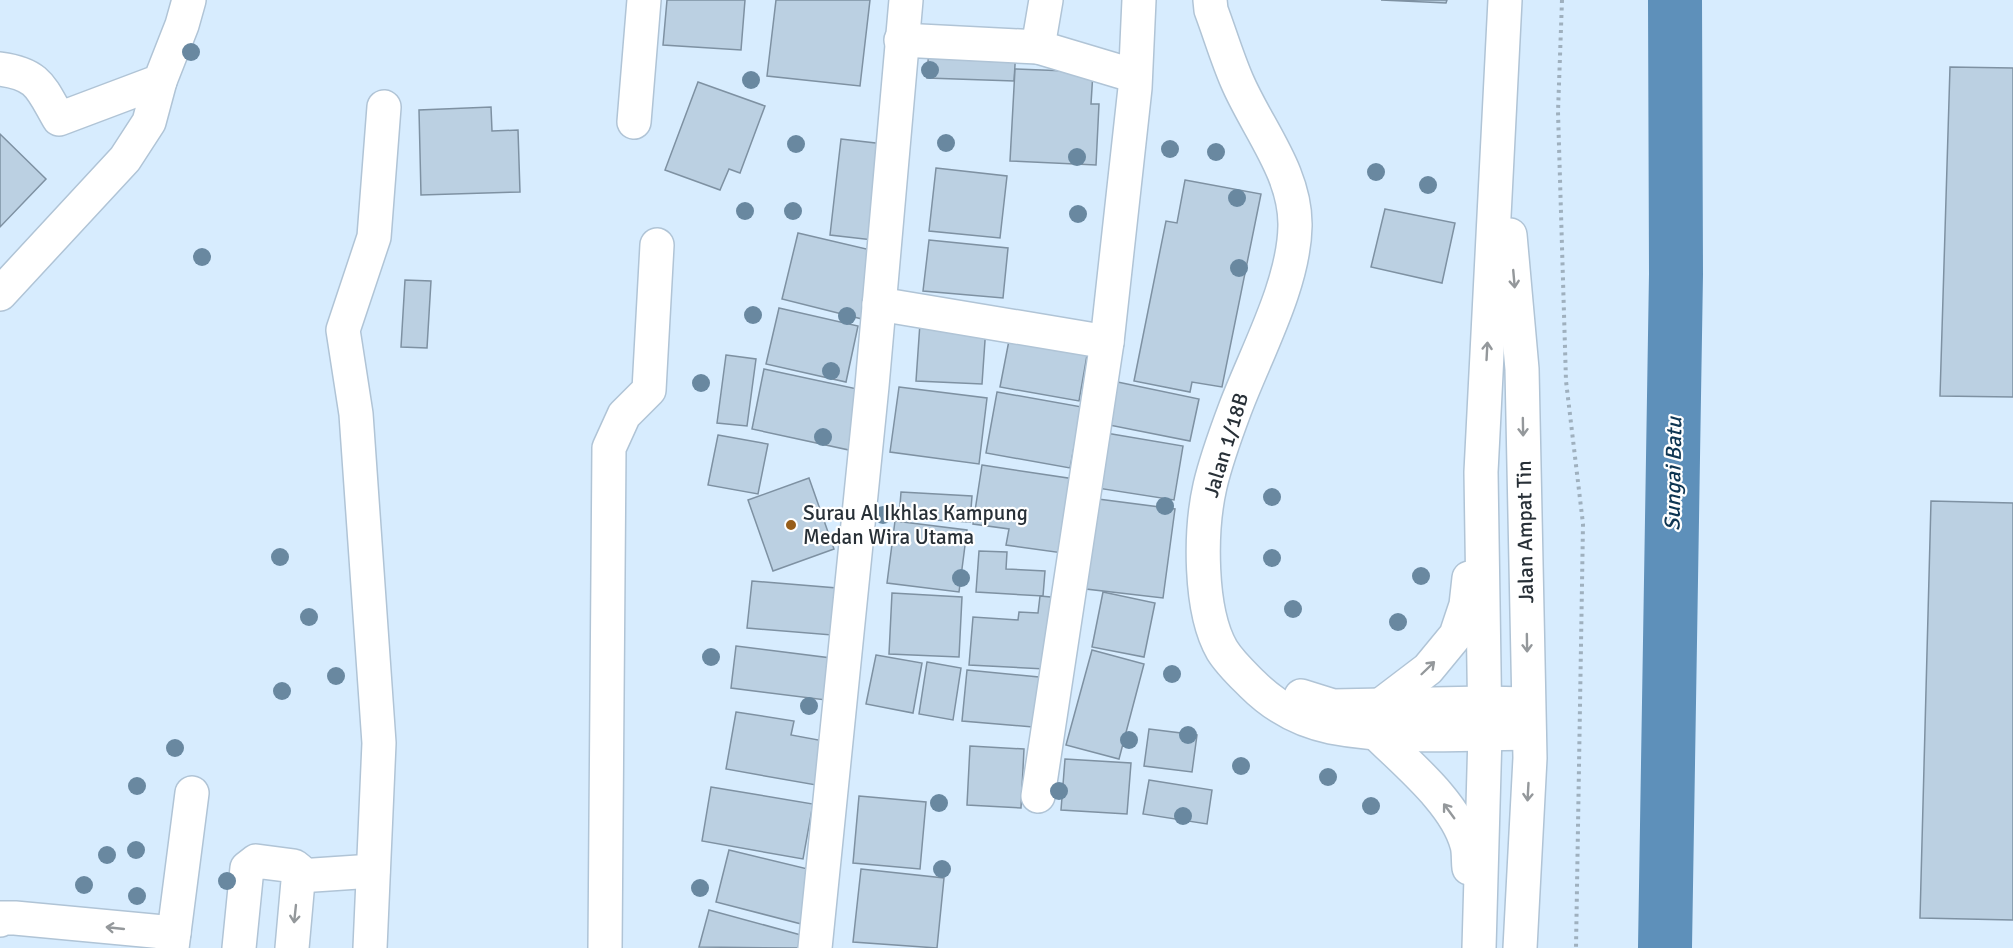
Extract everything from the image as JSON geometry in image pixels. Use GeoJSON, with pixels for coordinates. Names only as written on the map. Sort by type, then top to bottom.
{"type":"FeatureCollection","features":[{"type":"Feature","properties":{"kind":"street"},"geometry":{"type":"LineString","coordinates":[[634,122],[644,0]]}},
{"type":"Feature","properties":{"kind":"street"},"geometry":{"type":"LineString","coordinates":[[815,948],[879,304],[906,0]]}},
{"type":"Feature","properties":{"kind":"street"},"geometry":{"type":"LineString","coordinates":[[1038,46],[1046,0]]}},
{"type":"Feature","properties":{"kind":"street"},"geometry":{"type":"LineString","coordinates":[[1038,796],[1107,342],[1136,76],[1139,0]]}},
{"type":"Feature","properties":{"kind":"street","name":"Jalan 1/18B"},"geometry":{"type":"LineString","coordinates":[[1210,0],[1211,10],[1238,82],[1283,172],[1292,203],[1295,225],[1292,259],[1235,410],[1210,486],[1204,525],[1204,580],[1208,613],[1222,650],[1240,672],[1276,706],[1304,719],[1330,727],[1379,719],[1529,719]]}},
{"type":"Feature","properties":{"kind":"street","name":"Jalan 1/18B"},"geometry":{"type":"LineString","coordinates":[[1227,0],[1254,75],[1301,165],[1310,199],[1313,225],[1310,262],[1292,315],[1252,416],[1228,490],[1222,526],[1224,602],[1238,640],[1253,660],[1284,688],[1302,697],[1379,719]]}},
{"type":"Feature","properties":{"kind":"street","name":"Jalan Ampat Tin"},"geometry":{"type":"LineString","coordinates":[[1479,948],[1485,718],[1481,472],[1505,0]]}},
{"type":"Feature","properties":{"kind":"street"},"geometry":{"type":"LineString","coordinates":[[0,294],[125,159],[149,122],[178,8]]}},
{"type":"Feature","properties":{"kind":"street"},"geometry":{"type":"LineString","coordinates":[[901,40],[1038,46],[1136,76]]}},
{"type":"Feature","properties":{"kind":"street"},"geometry":{"type":"LineString","coordinates":[[0,69],[22,72],[38,82],[59,119],[160,81]]}},
{"type":"Feature","properties":{"kind":"street"},"geometry":{"type":"LineString","coordinates":[[370,948],[379,743],[356,414],[343,330],[374,237],[384,107]]}},
{"type":"Feature","properties":{"kind":"street","name":"Jalan Ampat Tin"},"geometry":{"type":"LineString","coordinates":[[1500,116],[1522,369],[1530,758],[1520,948]]}},
{"type":"Feature","properties":{"kind":"street"},"geometry":{"type":"LineString","coordinates":[[605,948],[609,448],[624,415],[650,390],[657,245]]}},
{"type":"Feature","properties":{"kind":"street"},"geometry":{"type":"LineString","coordinates":[[879,304],[1107,342]]}},
{"type":"Feature","properties":{"kind":"street"},"geometry":{"type":"LineString","coordinates":[[1472,948],[1467,846],[1459,824],[1379,719],[1428,669],[1456,635],[1466,605],[1481,472]]}},
{"type":"Feature","properties":{"kind":"street"},"geometry":{"type":"LineString","coordinates":[[0,920],[15,918],[173,941],[192,793]]}},
{"type":"Feature","properties":{"kind":"street"},"geometry":{"type":"LineString","coordinates":[[239,948],[247,868],[250,863],[256,861],[294,866],[299,870],[292,948]]}},
{"type":"Feature","properties":{"kind":"street"},"geometry":{"type":"LineString","coordinates":[[299,876],[374,870]]}},
{"type":"Feature","properties":{"kind":"path"},"geometry":{"type":"LineString","coordinates":[[1562,0],[1558,112],[1566,381],[1583,524],[1576,948]]}},
{"type":"Feature","properties":{"kind":"building"},"geometry":{"type":"Polygon","coordinates":[[[667,0],[745,0],[741,50],[663,45],[667,0]]]}},
{"type":"Feature","properties":{"kind":"building"},"geometry":{"type":"Polygon","coordinates":[[[776,0],[870,0],[860,86],[767,76],[776,0]]]}},
{"type":"Feature","properties":{"kind":"building"},"geometry":{"type":"Polygon","coordinates":[[[1381,0],[1447,0],[1446,3],[1381,0]]]}},
{"type":"Feature","properties":{"kind":"building"},"geometry":{"type":"Polygon","coordinates":[[[929,46],[1016,49],[1014,81],[927,78],[929,46]]]}},
{"type":"Feature","properties":{"kind":"building"},"geometry":{"type":"Polygon","coordinates":[[[1950,67],[2013,68],[2013,397],[1940,396],[1950,67]]]}},
{"type":"Feature","properties":{"kind":"building"},"geometry":{"type":"Polygon","coordinates":[[[1015,69],[1093,72],[1091,104],[1099,104],[1096,165],[1010,161],[1015,69]]]}},
{"type":"Feature","properties":{"kind":"building"},"geometry":{"type":"Polygon","coordinates":[[[698,82],[765,106],[740,173],[729,169],[720,190],[665,170],[698,82]]]}},
{"type":"Feature","properties":{"kind":"building"},"geometry":{"type":"Polygon","coordinates":[[[491,107],[492,131],[518,130],[520,192],[421,195],[419,110],[491,107]]]}},
{"type":"Feature","properties":{"kind":"building"},"geometry":{"type":"Polygon","coordinates":[[[0,134],[46,179],[0,227],[0,134]]]}},
{"type":"Feature","properties":{"kind":"building"},"geometry":{"type":"Polygon","coordinates":[[[841,139],[884,144],[873,240],[830,235],[841,139]]]}},
{"type":"Feature","properties":{"kind":"building"},"geometry":{"type":"Polygon","coordinates":[[[936,168],[1007,176],[1000,238],[929,231],[936,168]]]}},
{"type":"Feature","properties":{"kind":"building"},"geometry":{"type":"Polygon","coordinates":[[[1185,180],[1261,194],[1222,387],[1192,382],[1190,392],[1134,381],[1166,221],[1177,223],[1185,180]]]}},
{"type":"Feature","properties":{"kind":"building"},"geometry":{"type":"Polygon","coordinates":[[[1385,209],[1455,223],[1442,283],[1371,267],[1385,209]]]}},
{"type":"Feature","properties":{"kind":"building"},"geometry":{"type":"Polygon","coordinates":[[[798,233],[875,251],[866,320],[782,299],[798,233]]]}},
{"type":"Feature","properties":{"kind":"building"},"geometry":{"type":"Polygon","coordinates":[[[929,240],[1008,248],[1003,298],[923,291],[929,240]]]}},
{"type":"Feature","properties":{"kind":"building"},"geometry":{"type":"Polygon","coordinates":[[[405,280],[431,281],[427,348],[401,347],[405,280]]]}},
{"type":"Feature","properties":{"kind":"building"},"geometry":{"type":"Polygon","coordinates":[[[779,308],[858,326],[846,382],[766,364],[779,308]]]}},
{"type":"Feature","properties":{"kind":"building"},"geometry":{"type":"Polygon","coordinates":[[[920,323],[986,326],[982,384],[916,381],[920,323]]]}},
{"type":"Feature","properties":{"kind":"building"},"geometry":{"type":"Polygon","coordinates":[[[1011,330],[1089,344],[1079,401],[1000,387],[1011,330]]]}},
{"type":"Feature","properties":{"kind":"building"},"geometry":{"type":"Polygon","coordinates":[[[726,355],[756,359],[747,426],[717,423],[726,355]]]}},
{"type":"Feature","properties":{"kind":"building"},"geometry":{"type":"Polygon","coordinates":[[[764,369],[862,390],[849,450],[752,429],[764,369]]]}},
{"type":"Feature","properties":{"kind":"building"},"geometry":{"type":"Polygon","coordinates":[[[1108,380],[1199,399],[1190,441],[1099,423],[1108,380]]]}},
{"type":"Feature","properties":{"kind":"building"},"geometry":{"type":"Polygon","coordinates":[[[899,387],[987,398],[979,464],[890,452],[899,387]]]}},
{"type":"Feature","properties":{"kind":"building"},"geometry":{"type":"Polygon","coordinates":[[[997,392],[1082,407],[1070,468],[986,453],[997,392]]]}},
{"type":"Feature","properties":{"kind":"building"},"geometry":{"type":"Polygon","coordinates":[[[1106,433],[1183,446],[1174,500],[1097,488],[1106,433]]]}},
{"type":"Feature","properties":{"kind":"building"},"geometry":{"type":"Polygon","coordinates":[[[718,435],[768,444],[758,494],[708,485],[718,435]]]}},
{"type":"Feature","properties":{"kind":"building"},"geometry":{"type":"Polygon","coordinates":[[[982,465],[1081,480],[1070,554],[1006,545],[1009,529],[973,524],[982,465]]]}},
{"type":"Feature","properties":{"kind":"building","name":"Surau Al Ikhlas Kampung Medan Wira Utama"},"geometry":{"type":"Polygon","coordinates":[[[809,478],[834,549],[773,571],[748,500],[809,478]]]}},
{"type":"Feature","properties":{"kind":"building"},"geometry":{"type":"Polygon","coordinates":[[[901,492],[972,496],[970,522],[899,518],[901,492]]]}},
{"type":"Feature","properties":{"kind":"building"},"geometry":{"type":"Polygon","coordinates":[[[1098,499],[1175,509],[1163,598],[1086,589],[1098,499]]]}},
{"type":"Feature","properties":{"kind":"building"},"geometry":{"type":"Polygon","coordinates":[[[1931,501],[2013,503],[2013,920],[1920,918],[1931,501]]]}},
{"type":"Feature","properties":{"kind":"building"},"geometry":{"type":"Polygon","coordinates":[[[895,521],[967,530],[959,592],[887,583],[895,521]]]}},
{"type":"Feature","properties":{"kind":"building"},"geometry":{"type":"Polygon","coordinates":[[[979,551],[1007,552],[1006,569],[1045,571],[1043,596],[976,592],[979,551]]]}},
{"type":"Feature","properties":{"kind":"building"},"geometry":{"type":"Polygon","coordinates":[[[752,581],[837,588],[832,635],[747,628],[752,581]]]}},
{"type":"Feature","properties":{"kind":"building"},"geometry":{"type":"Polygon","coordinates":[[[1103,592],[1155,603],[1144,657],[1092,647],[1103,592]]]}},
{"type":"Feature","properties":{"kind":"building"},"geometry":{"type":"Polygon","coordinates":[[[892,593],[962,597],[959,657],[889,654],[892,593]]]}},
{"type":"Feature","properties":{"kind":"building"},"geometry":{"type":"Polygon","coordinates":[[[1040,596],[1061,598],[1045,669],[969,665],[973,617],[1018,620],[1019,612],[1038,613],[1040,596]]]}},
{"type":"Feature","properties":{"kind":"building"},"geometry":{"type":"Polygon","coordinates":[[[736,646],[831,658],[826,700],[731,688],[736,646]]]}},
{"type":"Feature","properties":{"kind":"building"},"geometry":{"type":"Polygon","coordinates":[[[1092,650],[1144,664],[1119,759],[1066,745],[1092,650]]]}},
{"type":"Feature","properties":{"kind":"building"},"geometry":{"type":"Polygon","coordinates":[[[876,655],[922,663],[913,713],[866,704],[876,655]]]}},
{"type":"Feature","properties":{"kind":"building"},"geometry":{"type":"Polygon","coordinates":[[[927,662],[961,668],[953,720],[919,714],[927,662]]]}},
{"type":"Feature","properties":{"kind":"building"},"geometry":{"type":"Polygon","coordinates":[[[967,670],[1049,678],[1044,728],[962,721],[967,670]]]}},
{"type":"Feature","properties":{"kind":"building"},"geometry":{"type":"Polygon","coordinates":[[[736,712],[794,721],[791,735],[824,741],[816,785],[726,769],[736,712]]]}},
{"type":"Feature","properties":{"kind":"building"},"geometry":{"type":"Polygon","coordinates":[[[1149,729],[1197,735],[1192,772],[1144,766],[1149,729]]]}},
{"type":"Feature","properties":{"kind":"building"},"geometry":{"type":"Polygon","coordinates":[[[970,746],[1024,749],[1021,808],[967,805],[970,746]]]}},
{"type":"Feature","properties":{"kind":"building"},"geometry":{"type":"Polygon","coordinates":[[[1065,759],[1131,763],[1127,814],[1061,810],[1065,759]]]}},
{"type":"Feature","properties":{"kind":"building"},"geometry":{"type":"Polygon","coordinates":[[[1149,780],[1212,790],[1207,824],[1143,814],[1149,780]]]}},
{"type":"Feature","properties":{"kind":"building"},"geometry":{"type":"Polygon","coordinates":[[[711,787],[813,804],[803,859],[702,841],[711,787]]]}},
{"type":"Feature","properties":{"kind":"building"},"geometry":{"type":"Polygon","coordinates":[[[859,796],[926,802],[920,869],[853,863],[859,796]]]}},
{"type":"Feature","properties":{"kind":"building"},"geometry":{"type":"Polygon","coordinates":[[[729,850],[812,870],[809,926],[716,902],[729,850]]]}},
{"type":"Feature","properties":{"kind":"building"},"geometry":{"type":"Polygon","coordinates":[[[861,869],[944,878],[937,948],[853,942],[861,869]]]}},
{"type":"Feature","properties":{"kind":"building"},"geometry":{"type":"Polygon","coordinates":[[[709,910],[801,935],[798,948],[699,947],[709,910]]]}},
{"type":"Feature","properties":{"kind":"waterway","name":"Sungai Batu"},"geometry":{"type":"LineString","coordinates":[[1665,948],[1676,274],[1675,0]]}},
{"type":"Feature","properties":{"kind":"place","name":"Surau Al Ikhlas Kampung Medan Wira Utama"},"geometry":{"type":"Point","coordinates":[791,525]}}]}
